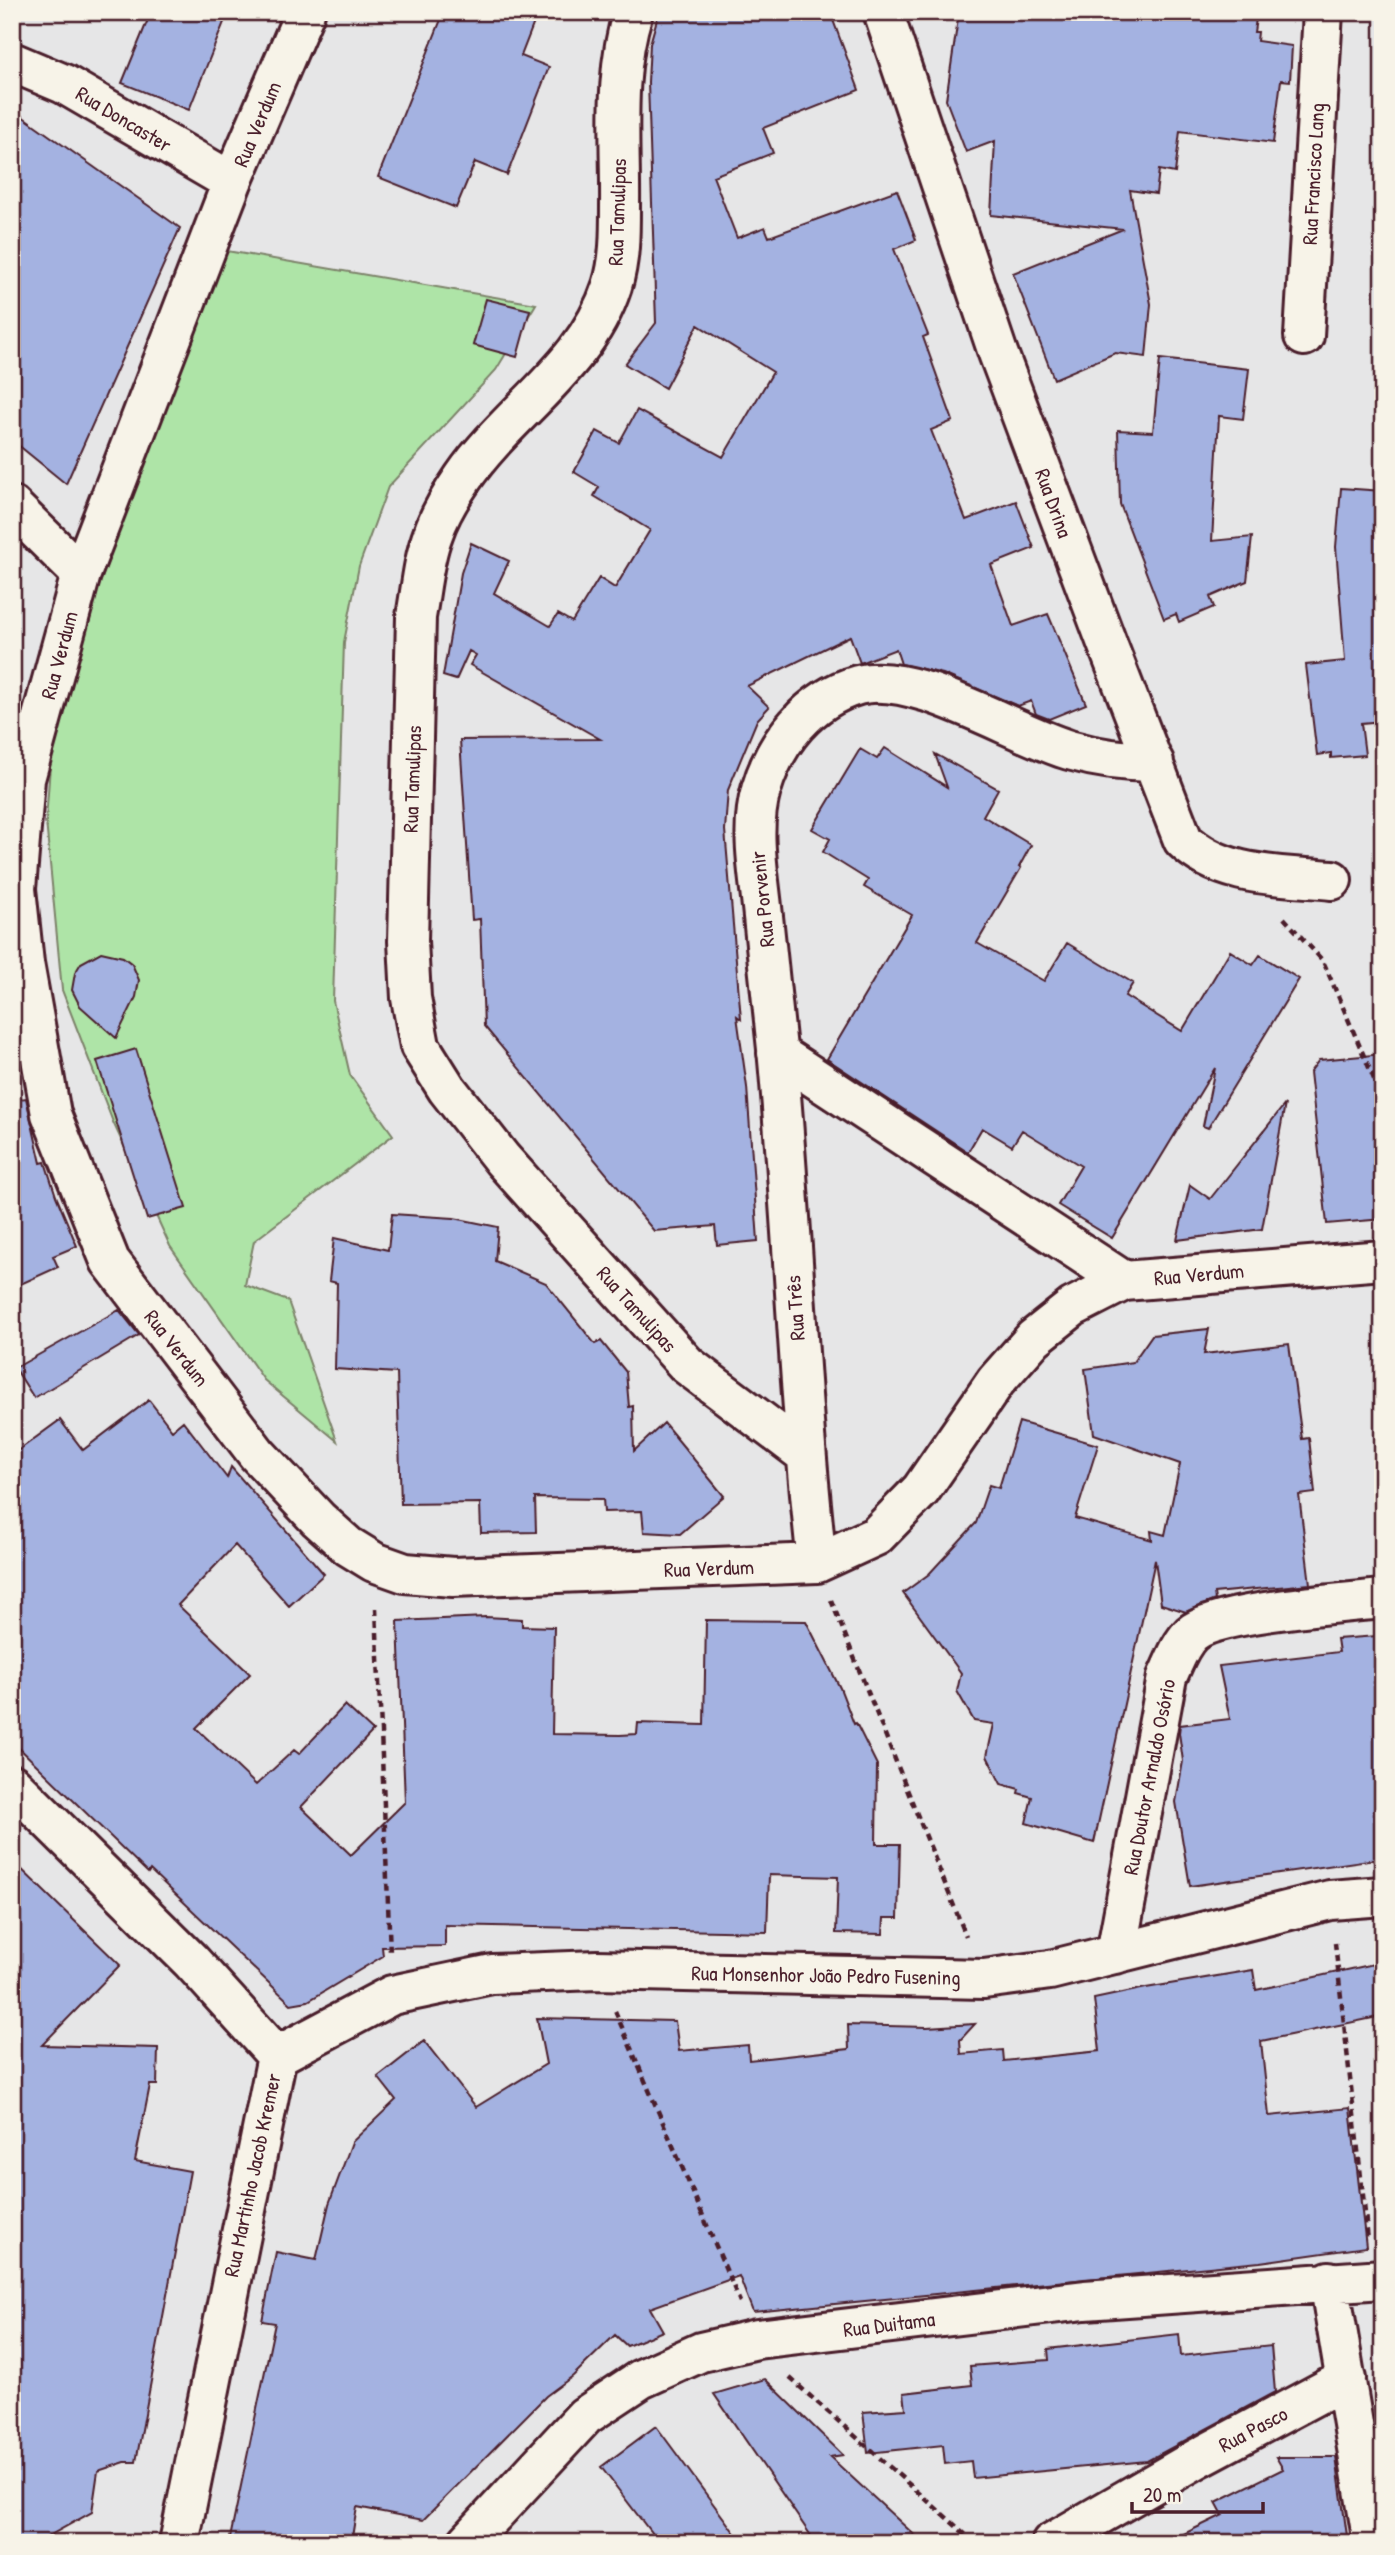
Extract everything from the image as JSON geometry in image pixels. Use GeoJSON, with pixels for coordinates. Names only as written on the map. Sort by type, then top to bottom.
{"type":"FeatureCollection","features":[{"type":"Feature","properties":{"kind":"street","name":"Rua Verdum"},"geometry":{"type":"LineString","coordinates":[[305,12],[232,183],[80,574],[25,779],[16,889],[24,963],[51,1114],[110,1261],[257,1454],[318,1519],[348,1546],[374,1562],[405,1573],[453,1577],[817,1563],[876,1536],[921,1490],[996,1381],[1034,1338],[1073,1307],[1124,1281],[1383,1260]]}},
{"type":"Feature","properties":{"kind":"street","name":"Rua Tamulipas"},"geometry":{"type":"LineString","coordinates":[[633,12],[624,40],[618,83],[619,248],[612,286],[591,331],[568,364],[521,410],[463,477],[433,533],[423,577],[416,617],[408,941],[411,998],[420,1046],[447,1089],[502,1159],[687,1365],[805,1454]]}},
{"type":"Feature","properties":{"kind":"street","name":"Rua Drina"},"geometry":{"type":"LineString","coordinates":[[883,12],[998,353],[1183,840],[1197,853],[1219,864],[1244,871],[1332,880]]}},
{"type":"Feature","properties":{"kind":"street","name":"Rua Francisco Lang"},"geometry":{"type":"LineString","coordinates":[[1304,336],[1323,12]]}},
{"type":"Feature","properties":{"kind":"street","name":"Rua Doncaster"},"geometry":{"type":"LineString","coordinates":[[12,62],[64,84],[232,183]]}},
{"type":"Feature","properties":{"kind":"street"},"geometry":{"type":"LineString","coordinates":[[12,506],[80,574]]}},
{"type":"Feature","properties":{"kind":"street","name":"Rua Porvenir"},"geometry":{"type":"LineString","coordinates":[[777,1053],[755,838],[761,791],[782,741],[816,704],[858,685],[894,683],[949,700],[1066,749],[1124,762],[1154,762]]}},
{"type":"Feature","properties":{"kind":"street","name":"Rua Três"},"geometry":{"type":"LineString","coordinates":[[777,1053],[805,1454],[817,1563]]}},
{"type":"Feature","properties":{"kind":"street"},"geometry":{"type":"LineString","coordinates":[[777,1053],[1124,1281]]}},
{"type":"Feature","properties":{"kind":"street","name":"Rua Doutor Arnaldo Osório"},"geometry":{"type":"LineString","coordinates":[[1116,1954],[1167,1677],[1180,1649],[1192,1633],[1230,1618],[1383,1599]]}},
{"type":"Feature","properties":{"kind":"street","name":"Rua Martinho Jacob Kremer"},"geometry":{"type":"LineString","coordinates":[[12,1784],[191,1961],[277,2056],[178,2543]]}},
{"type":"Feature","properties":{"kind":"street","name":"Rua Monsenhor João Pedro Fusening"},"geometry":{"type":"LineString","coordinates":[[277,2056],[392,1995],[492,1974],[597,1970],[984,1979],[1051,1970],[1330,1900],[1383,1896]]}},
{"type":"Feature","properties":{"kind":"street","name":"Rua Duitama"},"geometry":{"type":"LineString","coordinates":[[467,2543],[585,2416],[641,2379],[701,2352],[757,2339],[1085,2300],[1378,2279]]}},
{"type":"Feature","properties":{"kind":"street"},"geometry":{"type":"LineString","coordinates":[[1329,2281],[1373,2543]]}},
{"type":"Feature","properties":{"kind":"street","name":"Rua Pasco"},"geometry":{"type":"LineString","coordinates":[[1051,2543],[1198,2458],[1346,2379]]}},
{"type":"Feature","properties":{"kind":"path"},"geometry":{"type":"LineString","coordinates":[[1244,871],[1323,961],[1383,1100]]}},
{"type":"Feature","properties":{"kind":"path"},"geometry":{"type":"LineString","coordinates":[[374,1562],[392,1995]]}},
{"type":"Feature","properties":{"kind":"path"},"geometry":{"type":"LineString","coordinates":[[817,1563],[984,1979]]}},
{"type":"Feature","properties":{"kind":"path"},"geometry":{"type":"LineString","coordinates":[[1330,1900],[1378,2279]]}},
{"type":"Feature","properties":{"kind":"path"},"geometry":{"type":"LineString","coordinates":[[597,1970],[757,2339],[795,2384],[975,2543]]}},
{"type":"Feature","properties":{"kind":"green space"},"geometry":{"type":"Polygon","coordinates":[[[221,250],[536,304],[496,370],[388,487],[359,566],[344,642],[333,1001],[350,1075],[393,1135],[254,1241],[245,1285],[288,1301],[337,1441],[264,1380],[170,1246],[113,1122],[62,990],[46,821],[54,710],[221,250]]]}},
{"type":"Feature","properties":{"kind":"building"},"geometry":{"type":"Polygon","coordinates":[[[151,12],[228,12],[189,110],[122,83],[151,12]]]}},
{"type":"Feature","properties":{"kind":"building"},"geometry":{"type":"Polygon","coordinates":[[[444,12],[538,12],[521,56],[549,67],[507,175],[475,162],[456,208],[378,177],[444,12]]]}},
{"type":"Feature","properties":{"kind":"building"},"geometry":{"type":"Polygon","coordinates":[[[659,12],[830,12],[859,90],[763,128],[773,153],[713,176],[737,238],[765,227],[769,237],[897,190],[916,240],[894,249],[928,335],[923,337],[953,421],[931,430],[966,520],[1016,501],[1034,548],[991,565],[1013,626],[1048,614],[1086,704],[1049,719],[1036,714],[1031,701],[1018,706],[943,674],[901,664],[896,649],[860,663],[850,636],[747,686],[769,707],[757,720],[728,790],[725,830],[741,1019],[737,1016],[747,1087],[758,1241],[717,1245],[715,1226],[654,1231],[484,1026],[480,919],[472,920],[460,740],[600,739],[470,665],[476,655],[469,651],[456,680],[443,676],[461,573],[471,543],[509,561],[494,593],[550,626],[558,614],[572,622],[599,578],[615,588],[650,530],[594,496],[599,487],[574,472],[597,431],[619,443],[637,410],[723,457],[773,372],[698,325],[665,388],[625,364],[656,323],[648,82],[650,44],[659,12]]]}},
{"type":"Feature","properties":{"kind":"building"},"geometry":{"type":"Polygon","coordinates":[[[959,12],[1257,12],[1254,32],[1258,32],[1257,41],[1292,46],[1290,81],[1281,80],[1273,143],[1180,131],[1175,173],[1159,170],[1156,194],[1130,190],[1151,304],[1146,357],[1115,353],[1054,379],[1013,273],[1123,229],[991,215],[995,141],[966,152],[946,100],[959,12]]]}},
{"type":"Feature","properties":{"kind":"building"},"geometry":{"type":"Polygon","coordinates":[[[12,109],[180,228],[66,484],[12,440],[12,109]]]}},
{"type":"Feature","properties":{"kind":"building"},"geometry":{"type":"Polygon","coordinates":[[[486,299],[530,310],[517,357],[473,345],[486,299]]]}},
{"type":"Feature","properties":{"kind":"building"},"geometry":{"type":"Polygon","coordinates":[[[1160,359],[1249,369],[1243,419],[1219,416],[1212,541],[1252,537],[1247,581],[1210,597],[1214,607],[1179,622],[1176,614],[1164,619],[1120,504],[1118,430],[1153,432],[1160,359]]]}},
{"type":"Feature","properties":{"kind":"building"},"geometry":{"type":"Polygon","coordinates":[[[1341,488],[1383,491],[1383,668],[1378,668],[1383,721],[1361,723],[1365,755],[1331,758],[1331,753],[1317,755],[1306,665],[1345,661],[1336,547],[1341,488]]]}},
{"type":"Feature","properties":{"kind":"building"},"geometry":{"type":"Polygon","coordinates":[[[885,748],[947,787],[935,754],[998,789],[983,816],[1031,845],[1019,867],[1021,868],[977,943],[1044,981],[1067,943],[1133,983],[1125,996],[1182,1031],[1230,951],[1253,965],[1260,955],[1299,979],[1208,1128],[1203,1126],[1215,1068],[1112,1238],[1058,1205],[1081,1166],[1022,1130],[1012,1146],[982,1128],[968,1152],[827,1059],[912,915],[864,887],[868,880],[823,852],[830,839],[812,829],[860,749],[877,759],[885,748]]]}},
{"type":"Feature","properties":{"kind":"building"},"geometry":{"type":"Polygon","coordinates":[[[101,952],[123,957],[132,964],[139,980],[136,997],[116,1038],[80,1006],[72,990],[75,973],[81,963],[101,952]]]}},
{"type":"Feature","properties":{"kind":"building"},"geometry":{"type":"Polygon","coordinates":[[[136,1049],[186,1208],[147,1219],[97,1061],[136,1049]]]}},
{"type":"Feature","properties":{"kind":"building"},"geometry":{"type":"Polygon","coordinates":[[[1383,1054],[1383,1219],[1327,1224],[1310,1072],[1319,1060],[1383,1054]]]}},
{"type":"Feature","properties":{"kind":"building"},"geometry":{"type":"Polygon","coordinates":[[[26,1098],[41,1163],[45,1162],[77,1246],[53,1256],[58,1267],[12,1288],[12,1100],[26,1098]]]}},
{"type":"Feature","properties":{"kind":"building"},"geometry":{"type":"Polygon","coordinates":[[[1285,1104],[1262,1229],[1177,1240],[1190,1185],[1210,1199],[1285,1104]]]}},
{"type":"Feature","properties":{"kind":"building"},"geometry":{"type":"Polygon","coordinates":[[[392,1214],[454,1218],[498,1227],[495,1261],[546,1283],[595,1344],[601,1341],[626,1372],[629,1407],[633,1406],[634,1451],[664,1423],[724,1496],[680,1534],[644,1532],[642,1511],[604,1512],[603,1499],[535,1498],[536,1532],[481,1533],[480,1503],[401,1504],[397,1373],[335,1369],[337,1283],[329,1281],[334,1238],[388,1250],[392,1214]]]}},
{"type":"Feature","properties":{"kind":"building"},"geometry":{"type":"Polygon","coordinates":[[[119,1310],[139,1335],[34,1398],[15,1368],[119,1310]]]}},
{"type":"Feature","properties":{"kind":"building"},"geometry":{"type":"Polygon","coordinates":[[[1209,1329],[1204,1354],[1289,1344],[1302,1439],[1309,1438],[1315,1493],[1299,1495],[1310,1584],[1214,1593],[1215,1600],[1186,1612],[1161,1604],[1155,1560],[1094,1843],[1026,1823],[1032,1797],[1018,1793],[1019,1789],[1001,1784],[987,1756],[994,1724],[974,1721],[957,1691],[961,1673],[903,1593],[929,1574],[976,1523],[989,1485],[999,1488],[1019,1422],[1098,1445],[1075,1518],[1152,1540],[1151,1531],[1165,1535],[1180,1464],[1094,1434],[1085,1369],[1133,1362],[1152,1335],[1209,1329]]]}},
{"type":"Feature","properties":{"kind":"building"},"geometry":{"type":"Polygon","coordinates":[[[149,1400],[172,1430],[183,1421],[227,1478],[231,1467],[324,1574],[289,1606],[235,1545],[178,1605],[250,1674],[196,1728],[256,1785],[294,1750],[299,1754],[345,1705],[373,1731],[301,1807],[351,1855],[405,1802],[398,1621],[486,1617],[522,1619],[522,1626],[554,1627],[552,1734],[620,1735],[637,1734],[638,1723],[704,1725],[706,1620],[806,1621],[840,1688],[854,1724],[856,1723],[877,1765],[876,1844],[900,1844],[898,1918],[884,1918],[883,1934],[836,1933],[838,1877],[769,1875],[767,1932],[445,1925],[445,1946],[382,1947],[383,1956],[308,2001],[291,2004],[150,1870],[148,1873],[12,1741],[12,1455],[60,1420],[83,1450],[149,1400]]]}},
{"type":"Feature","properties":{"kind":"building"},"geometry":{"type":"Polygon","coordinates":[[[1377,1636],[1383,1689],[1383,1703],[1376,1703],[1383,1765],[1383,1858],[1190,1886],[1176,1802],[1183,1761],[1180,1725],[1230,1719],[1219,1666],[1339,1652],[1337,1639],[1377,1636]]]}},
{"type":"Feature","properties":{"kind":"building"},"geometry":{"type":"Polygon","coordinates":[[[12,1860],[120,1965],[42,2045],[158,2048],[157,2085],[150,2085],[135,2161],[190,2171],[136,2462],[125,2462],[98,2471],[92,2512],[36,2543],[12,2543],[12,1860]]]}},
{"type":"Feature","properties":{"kind":"building"},"geometry":{"type":"Polygon","coordinates":[[[1383,1962],[1383,2016],[1261,2041],[1269,2116],[1350,2108],[1366,2247],[1260,2262],[753,2312],[739,2276],[650,2308],[663,2331],[627,2346],[615,2335],[573,2376],[546,2396],[423,2520],[357,2507],[351,2543],[229,2543],[275,2323],[262,2321],[276,2252],[316,2260],[329,2204],[352,2142],[396,2100],[378,2077],[424,2041],[476,2107],[546,2064],[537,2018],[675,2021],[679,2051],[748,2045],[749,2060],[849,2049],[848,2025],[927,2027],[975,2024],[960,2040],[961,2054],[1003,2050],[1004,2061],[1100,2051],[1094,1999],[1253,1970],[1256,1990],[1383,1962]]]}},
{"type":"Feature","properties":{"kind":"building"},"geometry":{"type":"Polygon","coordinates":[[[1179,2334],[1181,2356],[1271,2346],[1275,2392],[1147,2461],[973,2478],[971,2461],[945,2464],[943,2445],[868,2453],[863,2412],[906,2409],[904,2393],[972,2385],[970,2366],[1049,2360],[1048,2349],[1179,2334]]]}},
{"type":"Feature","properties":{"kind":"building"},"geometry":{"type":"Polygon","coordinates":[[[765,2379],[843,2455],[830,2457],[923,2543],[816,2543],[714,2394],[765,2379]]]}},
{"type":"Feature","properties":{"kind":"building"},"geometry":{"type":"Polygon","coordinates":[[[656,2426],[742,2543],[659,2543],[601,2467],[656,2426]]]}},
{"type":"Feature","properties":{"kind":"building"},"geometry":{"type":"Polygon","coordinates":[[[1276,2457],[1336,2457],[1348,2543],[1165,2543],[1223,2515],[1216,2502],[1283,2469],[1276,2457]]]}}]}
